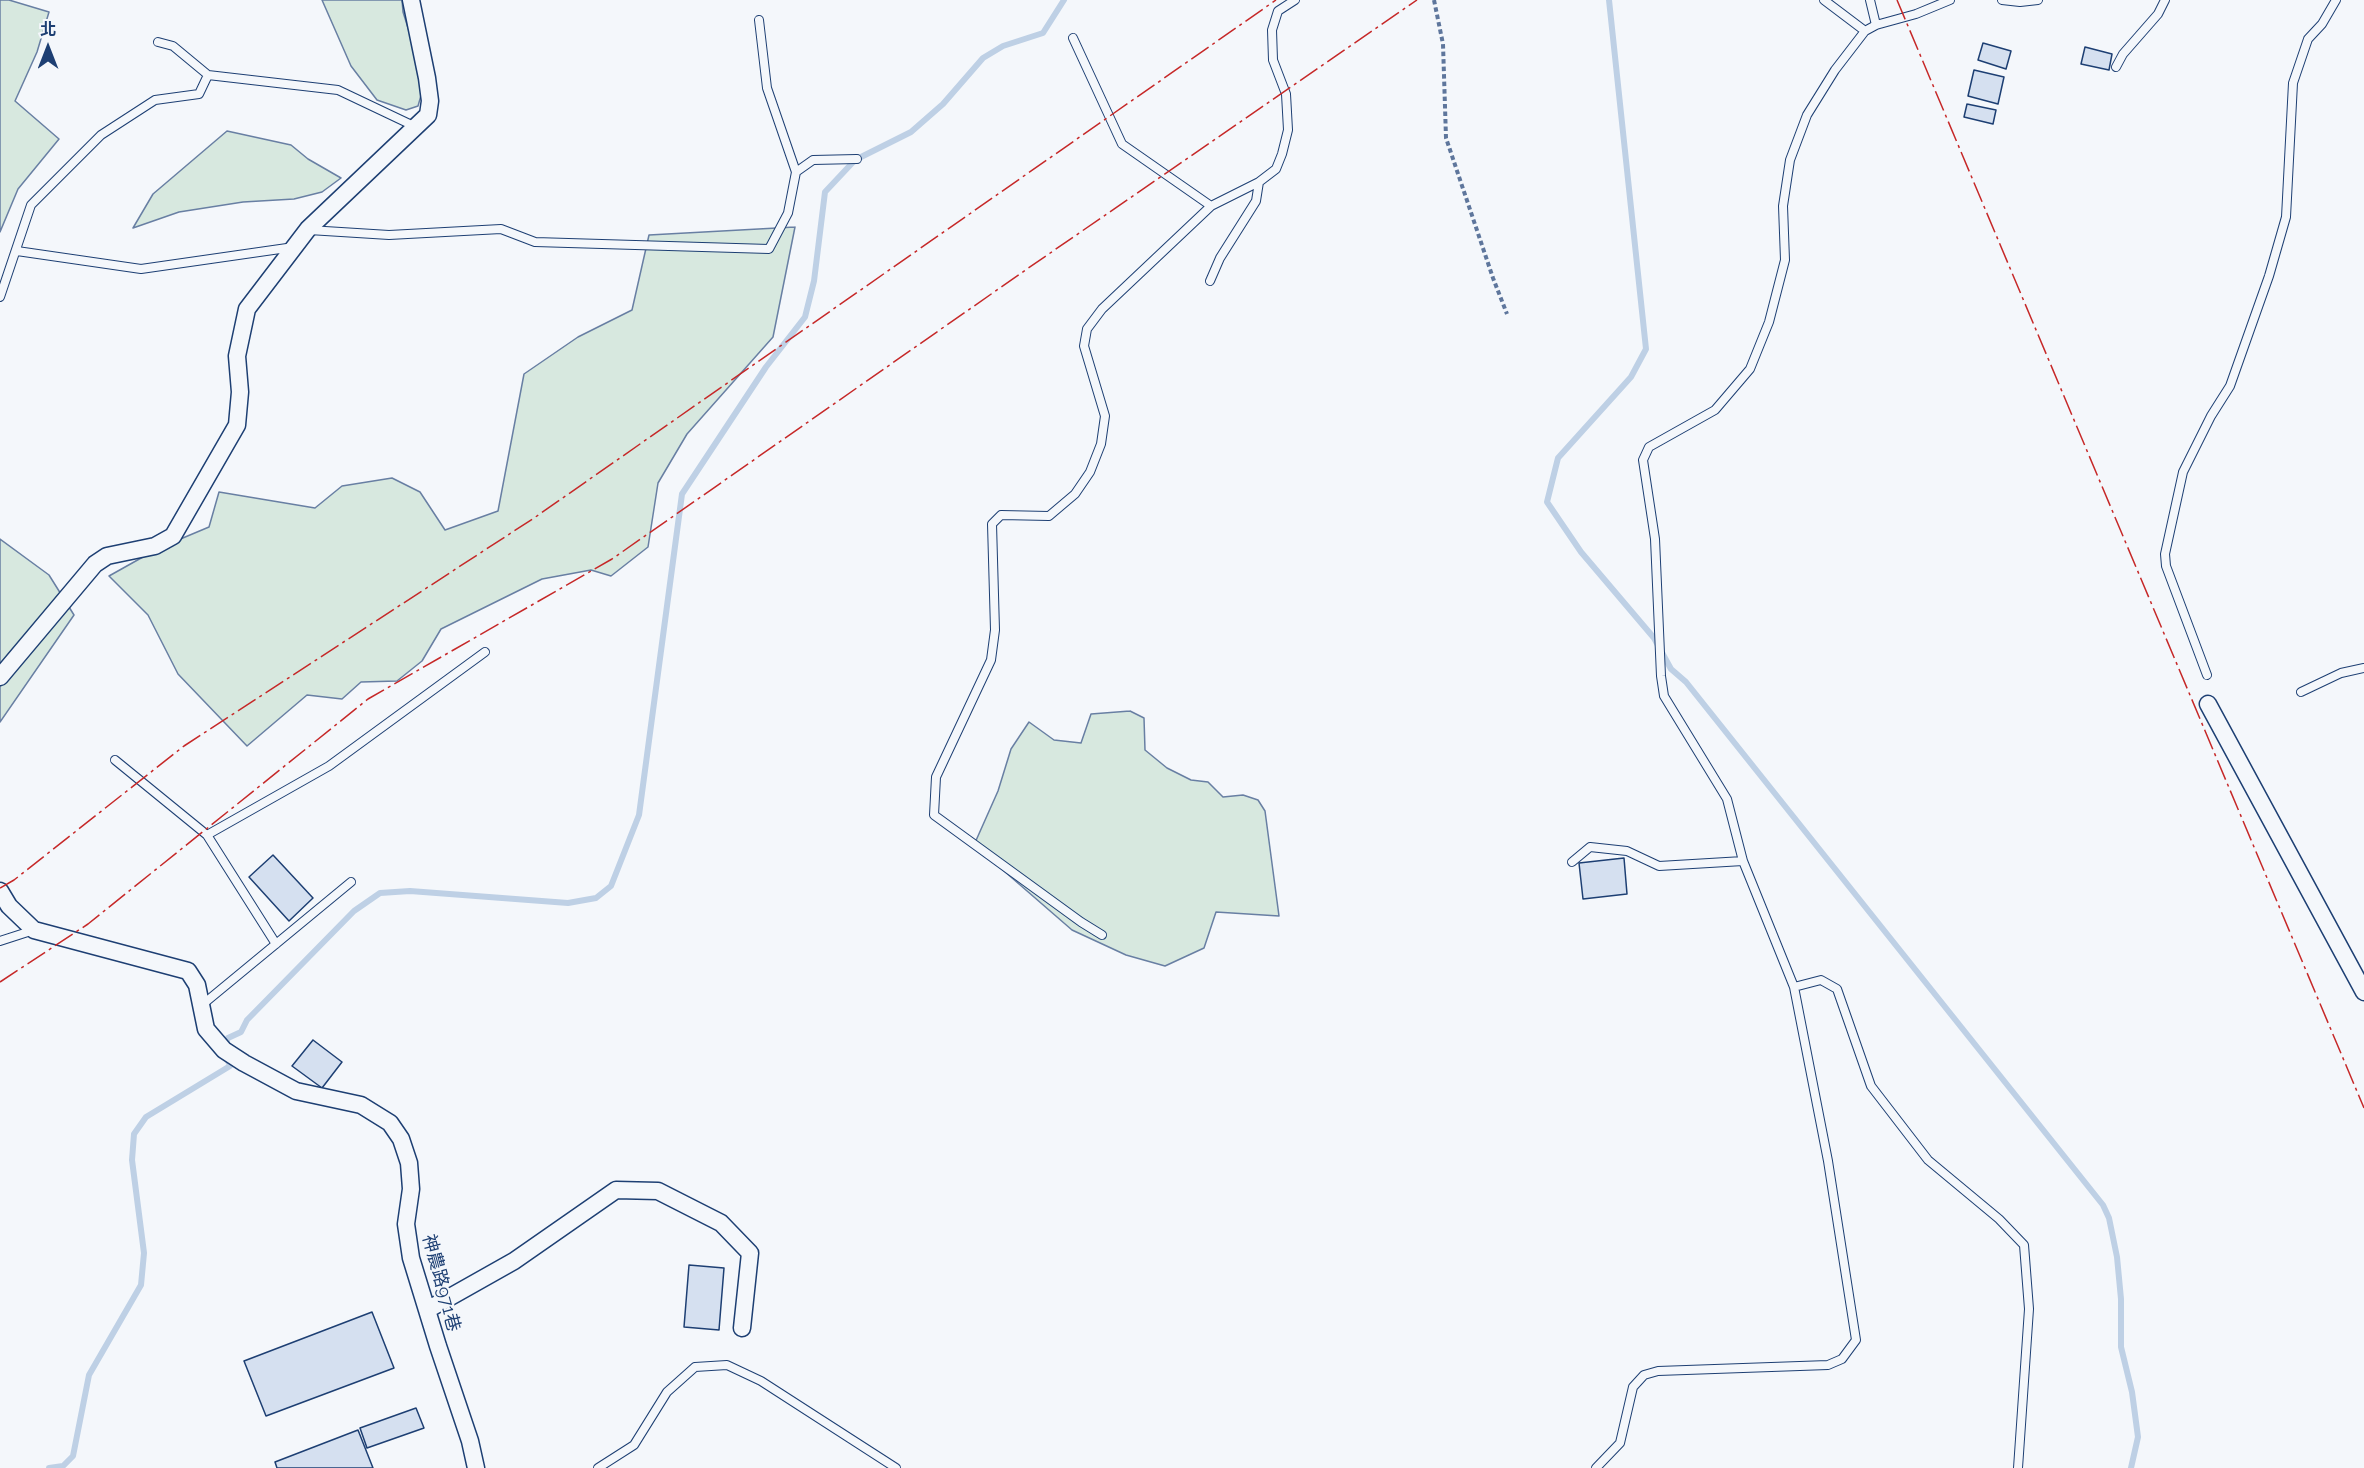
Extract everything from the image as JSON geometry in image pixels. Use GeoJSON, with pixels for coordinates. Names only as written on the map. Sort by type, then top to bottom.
{"type":"FeatureCollection","features":[{"type":"Feature","properties":{"kind":"street"},"geometry":{"type":"LineString","coordinates":[[0,677],[95,564],[107,556],[155,546],[173,536],[237,425],[240,392],[237,356],[247,309],[308,229],[428,115],[430,101],[428,78],[411,0]]}},
{"type":"Feature","properties":{"kind":"street"},"geometry":{"type":"LineString","coordinates":[[2208,704],[2364,992]]}},
{"type":"Feature","properties":{"kind":"street","name":"神農路971巷"},"geometry":{"type":"LineString","coordinates":[[0,891],[9,906],[34,930],[188,971],[197,985],[206,1029],[224,1050],[296,1091],[361,1105],[390,1123],[401,1139],[409,1163],[411,1189],[406,1224],[411,1258],[470,1441],[476,1468]]}},
{"type":"Feature","properties":{"kind":"street"},"geometry":{"type":"LineString","coordinates":[[427,1310],[514,1261],[616,1190],[658,1191],[720,1223],[750,1253],[741,1328]]}},
{"type":"Feature","properties":{"kind":"lane"},"geometry":{"type":"LineString","coordinates":[[1102,935],[934,815],[936,777],[991,660],[995,630],[992,524],[1001,515],[1049,516],[1075,494],[1090,472],[1101,444],[1105,417],[1084,346],[1087,329],[1102,309],[1210,206],[1259,182],[1276,169],[1288,130],[1286,94],[1273,60],[1272,30],[1278,11],[1295,0]]}},
{"type":"Feature","properties":{"kind":"lane"},"geometry":{"type":"LineString","coordinates":[[1824,0],[1865,31]]}},
{"type":"Feature","properties":{"kind":"lane"},"geometry":{"type":"LineString","coordinates":[[1870,0],[1876,25]]}},
{"type":"Feature","properties":{"kind":"lane"},"geometry":{"type":"LineString","coordinates":[[1596,1468],[1620,1443],[1633,1387],[1644,1375],[1658,1371],[1828,1365],[1842,1359],[1856,1340],[1828,1161],[1794,987],[1743,861],[1727,799],[1664,696],[1661,676],[1655,539],[1643,460],[1649,447],[1715,410],[1750,369],[1769,322],[1785,260],[1783,206],[1790,160],[1806,115],[1834,70],[1865,31],[1876,25],[1916,14],[1950,0]]}},
{"type":"Feature","properties":{"kind":"lane"},"geometry":{"type":"LineString","coordinates":[[2002,0],[2020,2],[2038,0]]}},
{"type":"Feature","properties":{"kind":"lane"},"geometry":{"type":"LineString","coordinates":[[2116,68],[2123,54],[2158,14],[2165,0]]}},
{"type":"Feature","properties":{"kind":"lane"},"geometry":{"type":"LineString","coordinates":[[2207,675],[2166,567],[2165,554],[2183,472],[2211,416],[2230,386],[2269,276],[2286,217],[2293,83],[2308,39],[2322,24],[2336,0]]}},
{"type":"Feature","properties":{"kind":"lane"},"geometry":{"type":"LineString","coordinates":[[308,229],[389,235],[501,229],[536,242],[769,249],[788,213],[795,172],[768,88],[759,20]]}},
{"type":"Feature","properties":{"kind":"lane"},"geometry":{"type":"LineString","coordinates":[[1073,38],[1122,144],[1210,206]]}},
{"type":"Feature","properties":{"kind":"lane"},"geometry":{"type":"LineString","coordinates":[[158,42],[173,46],[208,75],[338,90],[416,127]]}},
{"type":"Feature","properties":{"kind":"lane"},"geometry":{"type":"LineString","coordinates":[[0,297],[32,205],[101,135],[155,100],[199,94],[208,75]]}},
{"type":"Feature","properties":{"kind":"lane"},"geometry":{"type":"LineString","coordinates":[[795,172],[813,160],[857,159]]}},
{"type":"Feature","properties":{"kind":"lane"},"geometry":{"type":"LineString","coordinates":[[1210,281],[1220,258],[1256,201],[1259,182]]}},
{"type":"Feature","properties":{"kind":"lane"},"geometry":{"type":"LineString","coordinates":[[17,251],[141,269],[294,247]]}},
{"type":"Feature","properties":{"kind":"lane"},"geometry":{"type":"LineString","coordinates":[[207,835],[329,766],[485,652]]}},
{"type":"Feature","properties":{"kind":"lane"},"geometry":{"type":"LineString","coordinates":[[2301,692],[2342,673],[2364,668]]}},
{"type":"Feature","properties":{"kind":"lane"},"geometry":{"type":"LineString","coordinates":[[115,760],[207,835],[276,944]]}},
{"type":"Feature","properties":{"kind":"lane"},"geometry":{"type":"LineString","coordinates":[[1572,862],[1590,847],[1627,851],[1659,866],[1743,861]]}},
{"type":"Feature","properties":{"kind":"lane"},"geometry":{"type":"LineString","coordinates":[[202,1005],[351,882]]}},
{"type":"Feature","properties":{"kind":"lane"},"geometry":{"type":"LineString","coordinates":[[0,941],[34,930]]}},
{"type":"Feature","properties":{"kind":"lane"},"geometry":{"type":"LineString","coordinates":[[1794,987],[1821,980],[1837,989],[1871,1086],[1928,1160],[1999,1219],[2024,1245],[2029,1309],[2018,1468]]}},
{"type":"Feature","properties":{"kind":"lane"},"geometry":{"type":"LineString","coordinates":[[598,1468],[634,1445],[667,1392],[695,1367],[727,1365],[761,1381],[896,1468]]}},
{"type":"Feature","properties":{"kind":"path"},"geometry":{"type":"LineString","coordinates":[[1434,0],[1443,44],[1446,138],[1507,314]]}},
{"type":"Feature","properties":{"kind":"shaded area"},"geometry":{"type":"Polygon","coordinates":[[[0,0],[9,0],[49,12],[37,52],[15,101],[59,139],[18,189],[0,232],[0,0]]]}},
{"type":"Feature","properties":{"kind":"shaded area"},"geometry":{"type":"Polygon","coordinates":[[[322,0],[402,0],[403,12],[415,50],[422,92],[418,106],[406,110],[377,100],[351,66],[322,0]]]}},
{"type":"Feature","properties":{"kind":"shaded area"},"geometry":{"type":"Polygon","coordinates":[[[227,131],[291,145],[308,159],[341,178],[322,192],[294,199],[243,202],[179,212],[133,228],[153,194],[227,131]]]}},
{"type":"Feature","properties":{"kind":"shaded area"},"geometry":{"type":"Polygon","coordinates":[[[795,227],[773,337],[687,434],[658,483],[648,547],[611,576],[591,570],[542,579],[441,629],[422,661],[397,681],[361,682],[342,699],[307,695],[247,746],[178,674],[148,615],[109,576],[159,548],[209,527],[219,492],[315,508],[342,486],[392,478],[420,492],[445,530],[498,511],[524,374],[578,337],[632,310],[649,235],[795,227]]]}},
{"type":"Feature","properties":{"kind":"shaded area"},"geometry":{"type":"Polygon","coordinates":[[[0,539],[49,575],[74,615],[0,722],[0,539]]]}},
{"type":"Feature","properties":{"kind":"shaded area"},"geometry":{"type":"Polygon","coordinates":[[[1130,711],[1144,718],[1145,750],[1167,768],[1191,780],[1208,782],[1223,797],[1243,795],[1258,800],[1265,811],[1279,916],[1216,912],[1204,948],[1165,966],[1126,955],[1072,930],[974,845],[998,791],[1011,749],[1029,722],[1054,740],[1081,743],[1091,714],[1130,711]]]}},
{"type":"Feature","properties":{"kind":"building"},"geometry":{"type":"Polygon","coordinates":[[[1983,43],[2011,51],[2006,69],[1978,60],[1983,43]]]}},
{"type":"Feature","properties":{"kind":"building"},"geometry":{"type":"Polygon","coordinates":[[[2085,47],[2112,54],[2109,70],[2081,64],[2085,47]]]}},
{"type":"Feature","properties":{"kind":"building"},"geometry":{"type":"Polygon","coordinates":[[[1974,70],[2004,77],[1998,104],[1968,96],[1974,70]]]}},
{"type":"Feature","properties":{"kind":"building"},"geometry":{"type":"Polygon","coordinates":[[[1967,104],[1996,110],[1993,124],[1964,117],[1967,104]]]}},
{"type":"Feature","properties":{"kind":"building"},"geometry":{"type":"Polygon","coordinates":[[[273,855],[313,898],[289,921],[249,877],[273,855]]]}},
{"type":"Feature","properties":{"kind":"building"},"geometry":{"type":"Polygon","coordinates":[[[1624,858],[1627,894],[1583,899],[1579,863],[1624,858]]]}},
{"type":"Feature","properties":{"kind":"building"},"geometry":{"type":"Polygon","coordinates":[[[313,1040],[342,1062],[322,1088],[292,1066],[313,1040]]]}},
{"type":"Feature","properties":{"kind":"building"},"geometry":{"type":"Polygon","coordinates":[[[689,1265],[724,1268],[719,1330],[684,1327],[689,1265]]]}},
{"type":"Feature","properties":{"kind":"building"},"geometry":{"type":"Polygon","coordinates":[[[372,1312],[394,1368],[266,1416],[244,1361],[372,1312]]]}},
{"type":"Feature","properties":{"kind":"building"},"geometry":{"type":"Polygon","coordinates":[[[416,1408],[424,1428],[367,1448],[360,1428],[416,1408]]]}},
{"type":"Feature","properties":{"kind":"building"},"geometry":{"type":"Polygon","coordinates":[[[358,1430],[373,1468],[277,1468],[275,1462],[358,1430]]]}},
{"type":"Feature","properties":{"kind":"waterway"},"geometry":{"type":"LineString","coordinates":[[224,1047],[228,1038],[241,1032],[247,1020],[354,911],[380,893],[410,891],[568,903],[596,898],[611,886],[639,815],[682,494],[766,367],[805,317],[814,281],[825,192],[855,160],[911,132],[943,104],[983,58],[1003,46],[1043,33],[1064,0]]}},
{"type":"Feature","properties":{"kind":"waterway"},"geometry":{"type":"LineString","coordinates":[[1609,0],[1646,349],[1631,377],[1558,458],[1547,502],[1581,552],[1654,638],[1671,669],[1686,682],[2103,1205],[2109,1218],[2117,1257],[2121,1299],[2121,1347],[2132,1392],[2138,1437],[2131,1468]]}},
{"type":"Feature","properties":{"kind":"waterway"},"geometry":{"type":"LineString","coordinates":[[49,1468],[63,1466],[73,1456],[89,1375],[141,1285],[144,1253],[132,1160],[134,1134],[146,1117],[230,1066],[226,1056]]}},
{"type":"Feature","properties":{"kind":"power"},"geometry":{"type":"LineString","coordinates":[[0,888],[14,880],[184,746],[534,518],[1276,0]]}},
{"type":"Feature","properties":{"kind":"power"},"geometry":{"type":"LineString","coordinates":[[0,982],[88,924],[368,699],[612,559],[1417,0]]}},
{"type":"Feature","properties":{"kind":"power"},"geometry":{"type":"LineString","coordinates":[[1897,0],[2364,1108]]}}]}
